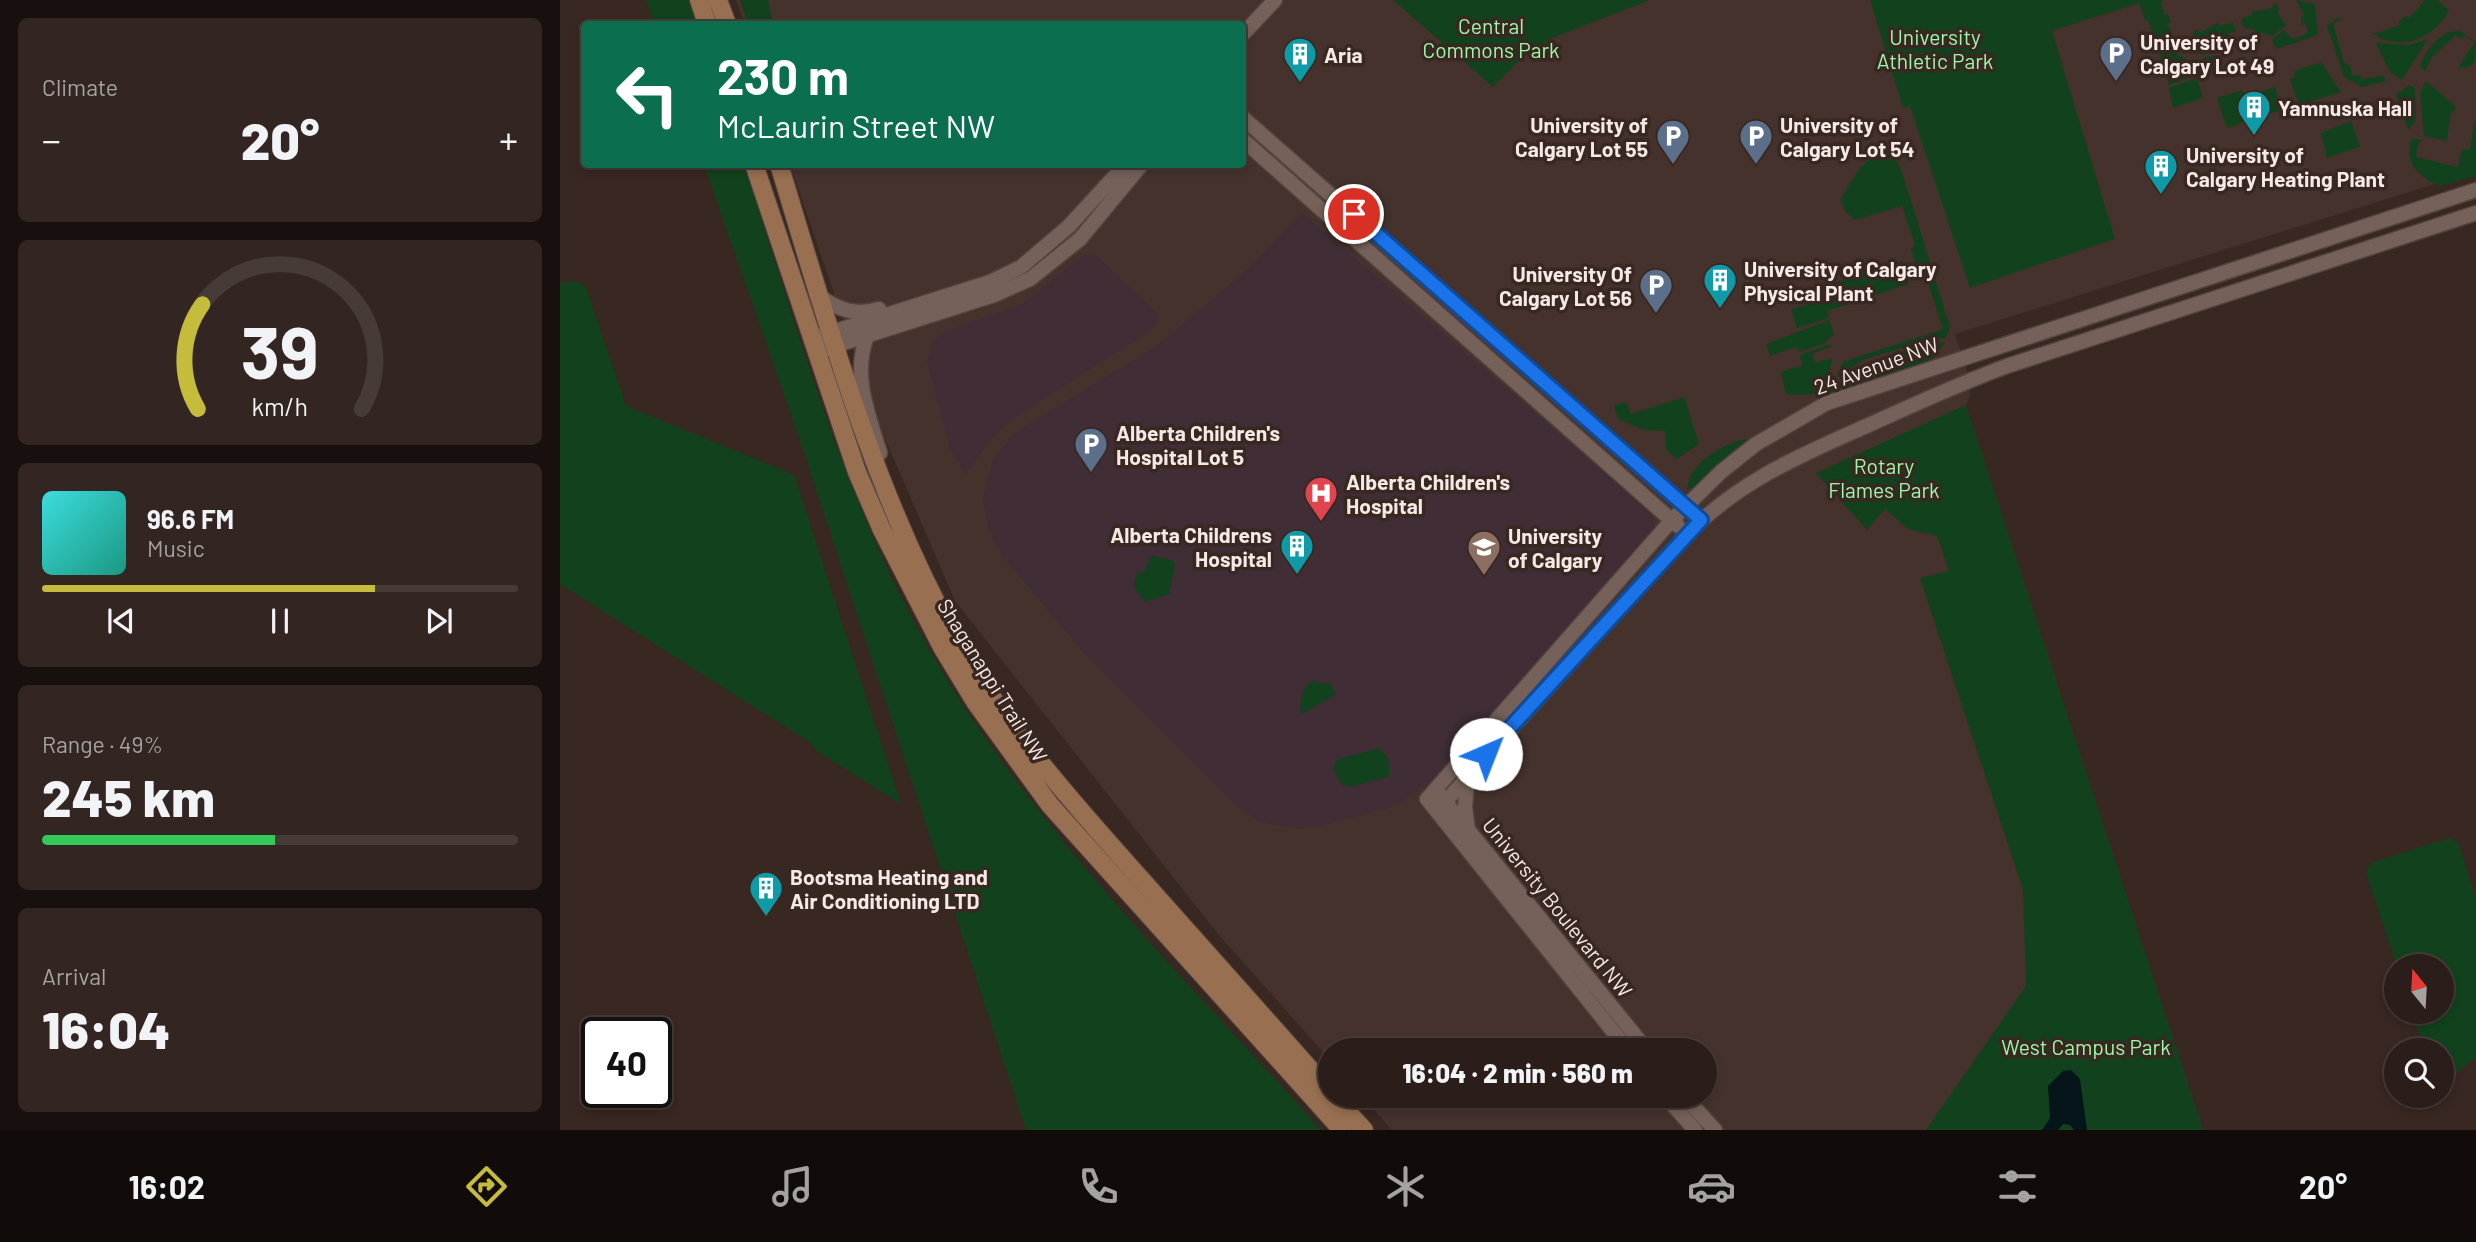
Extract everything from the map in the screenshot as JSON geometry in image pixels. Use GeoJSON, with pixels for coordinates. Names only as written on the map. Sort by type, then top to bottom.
{"type":"FeatureCollection","features":[{"type":"Feature","properties":{"kind":"main road"},"geometry":{"type":"LineString","coordinates":[[699,0],[706,21]]}},
{"type":"Feature","properties":{"kind":"main road"},"geometry":{"type":"LineString","coordinates":[[718,0],[726,21]]}},
{"type":"Feature","properties":{"kind":"main road","name":"Shaganappi Trail NW"},"geometry":{"type":"LineString","coordinates":[[755,168],[857,472],[882,530],[937,637],[976,703],[1050,805],[1342,1130]]}},
{"type":"Feature","properties":{"kind":"main road","name":"Shaganappi Trail NW"},"geometry":{"type":"LineString","coordinates":[[780,168],[833,339],[898,521],[955,639],[1032,751],[1067,796],[1318,1078]]}},
{"type":"Feature","properties":{"kind":"main road","name":"Shaganappi Trail NW"},"geometry":{"type":"LineString","coordinates":[[1344,1108],[1364,1130]]}},
{"type":"Feature","properties":{"kind":"street"},"geometry":{"type":"LineString","coordinates":[[1246,33],[1275,0]]}},
{"type":"Feature","properties":{"kind":"street"},"geometry":{"type":"LineString","coordinates":[[1246,121],[1701,520]]}},
{"type":"Feature","properties":{"kind":"street"},"geometry":{"type":"LineString","coordinates":[[1246,143],[1687,534]]}},
{"type":"Feature","properties":{"kind":"street"},"geometry":{"type":"LineString","coordinates":[[815,345],[990,282],[1021,267],[1070,225],[1122,168]]}},
{"type":"Feature","properties":{"kind":"street"},"geometry":{"type":"LineString","coordinates":[[833,339],[867,335],[994,295],[1030,279],[1082,237],[1139,168]]}},
{"type":"Feature","properties":{"kind":"street","name":"24 Avenue NW"},"geometry":{"type":"LineString","coordinates":[[1436,800],[1672,520],[1722,471],[1756,444],[1827,403],[2476,190]]}},
{"type":"Feature","properties":{"kind":"street"},"geometry":{"type":"LineString","coordinates":[[2414,211],[2421,231]]}},
{"type":"Feature","properties":{"kind":"street"},"geometry":{"type":"LineString","coordinates":[[1436,800],[1468,773],[1701,520],[1720,502],[1774,468],[1963,382],[2476,213]]}},
{"type":"Feature","properties":{"kind":"street"},"geometry":{"type":"LineString","coordinates":[[819,296],[836,308],[863,313],[931,295],[951,295]]}},
{"type":"Feature","properties":{"kind":"street"},"geometry":{"type":"LineString","coordinates":[[867,335],[860,362],[863,396],[898,521]]}},
{"type":"Feature","properties":{"kind":"street"},"geometry":{"type":"LineString","coordinates":[[1468,773],[1465,807],[1468,831]]}},
{"type":"Feature","properties":{"kind":"street","name":"University Boulevard NW"},"geometry":{"type":"LineString","coordinates":[[1436,800],[1468,831],[1552,929],[1638,1038]]}},
{"type":"Feature","properties":{"kind":"street","name":"University Boulevard NW"},"geometry":{"type":"LineString","coordinates":[[1436,800],[1619,1038]]}},
{"type":"Feature","properties":{"kind":"street"},"geometry":{"type":"LineString","coordinates":[[1676,1108],[1695,1130]]}},
{"type":"Feature","properties":{"kind":"street"},"geometry":{"type":"LineString","coordinates":[[1695,1108],[1715,1130]]}},
{"type":"Feature","properties":{"kind":"shaded area","name":"University of Calgary"},"geometry":{"type":"Polygon","coordinates":[[[736,0],[2476,0],[2476,171],[1955,334],[1970,381],[1970,395],[1966,405],[2203,1130],[1392,1130],[1373,1108],[1717,1108],[1717,1038],[1318,1038],[1318,1046],[1218,934],[955,601],[878,422],[791,168],[1246,168],[1246,21],[744,21],[736,0]]]}},
{"type":"Feature","properties":{"kind":"shaded area","name":"Alberta Children's Hospital"},"geometry":{"type":"Polygon","coordinates":[[[1302,213],[1651,513],[1655,530],[1429,783],[1402,802],[1385,809],[1318,827],[1296,829],[1261,822],[1235,805],[1092,662],[1000,553],[989,530],[983,500],[993,461],[1013,434],[1158,345],[1246,271],[1302,213]]]}},
{"type":"Feature","properties":{"kind":"shaded area"},"geometry":{"type":"Polygon","coordinates":[[[1094,254],[1158,314],[1154,328],[1011,420],[986,445],[966,474],[950,449],[927,362],[932,344],[940,334],[1024,303],[1084,255],[1094,254]]]}},
{"type":"Feature","properties":{"kind":"shaded area"},"geometry":{"type":"Polygon","coordinates":[[[2071,1070],[2080,1079],[2087,1130],[2074,1130],[2070,1125],[2063,1124],[2058,1130],[2042,1130],[2050,1118],[2048,1086],[2063,1071],[2071,1070]]]}},
{"type":"Feature","properties":{"kind":"green space"},"geometry":{"type":"Polygon","coordinates":[[[646,0],[689,0],[696,21],[653,21],[646,0]]]}},
{"type":"Feature","properties":{"kind":"green space"},"geometry":{"type":"Polygon","coordinates":[[[740,0],[768,0],[772,21],[747,21],[740,0]]]}},
{"type":"Feature","properties":{"kind":"green space","name":"Central Commons Park"},"geometry":{"type":"Polygon","coordinates":[[[1393,0],[1650,0],[1552,38],[1523,57],[1493,87],[1393,0]]]}},
{"type":"Feature","properties":{"kind":"green space","name":"University Athletic Park"},"geometry":{"type":"Polygon","coordinates":[[[1870,0],[2163,0],[2161,3],[2171,22],[2167,24],[2177,43],[2174,44],[2178,56],[2182,56],[2187,62],[2182,64],[2184,71],[2188,69],[2190,73],[2202,69],[2205,64],[2203,57],[2220,56],[2222,66],[2169,85],[2148,20],[2145,20],[2139,3],[2052,31],[2115,239],[1970,288],[1910,106],[1903,108],[1870,0]]]}},
{"type":"Feature","properties":{"kind":"green space"},"geometry":{"type":"Polygon","coordinates":[[[2296,0],[2315,4],[2318,35],[2276,49],[2272,40],[2283,30],[2293,39],[2305,35],[2308,30],[2306,24],[2301,25],[2301,17],[2304,15],[2296,0]]]}},
{"type":"Feature","properties":{"kind":"green space"},"geometry":{"type":"Polygon","coordinates":[[[2425,0],[2437,0],[2449,10],[2443,20],[2426,35],[2416,40],[2395,42],[2373,34],[2400,25],[2399,21],[2406,16],[2409,18],[2425,0]]]}},
{"type":"Feature","properties":{"kind":"green space"},"geometry":{"type":"Polygon","coordinates":[[[2276,4],[2286,26],[2272,36],[2243,27],[2241,19],[2252,15],[2252,12],[2273,8],[2272,5],[2276,4]]]}},
{"type":"Feature","properties":{"kind":"green space"},"geometry":{"type":"Polygon","coordinates":[[[2337,18],[2344,19],[2333,23],[2344,63],[2350,66],[2352,75],[2360,75],[2361,79],[2384,76],[2386,81],[2362,87],[2344,77],[2327,26],[2337,18]]]}},
{"type":"Feature","properties":{"kind":"green space"},"geometry":{"type":"Polygon","coordinates":[[[2233,22],[2236,31],[2230,33],[2220,53],[2199,54],[2197,37],[2193,38],[2194,31],[2198,29],[2199,33],[2218,23],[2220,26],[2233,22]]]}},
{"type":"Feature","properties":{"kind":"green space"},"geometry":{"type":"Polygon","coordinates":[[[2461,31],[2476,42],[2475,61],[2469,67],[2458,68],[2474,43],[2466,35],[2461,39],[2456,35],[2432,57],[2425,72],[2420,65],[2431,46],[2447,33],[2461,31]]]}},
{"type":"Feature","properties":{"kind":"green space"},"geometry":{"type":"Polygon","coordinates":[[[2428,39],[2402,80],[2390,72],[2376,43],[2409,45],[2428,39]]]}},
{"type":"Feature","properties":{"kind":"green space"},"geometry":{"type":"Polygon","coordinates":[[[2321,62],[2341,92],[2299,105],[2290,79],[2295,77],[2294,71],[2321,62]]]}},
{"type":"Feature","properties":{"kind":"green space"},"geometry":{"type":"Polygon","coordinates":[[[2197,78],[2203,98],[2173,108],[2169,88],[2197,78]]]}},
{"type":"Feature","properties":{"kind":"green space"},"geometry":{"type":"Polygon","coordinates":[[[2426,81],[2456,107],[2455,111],[2451,111],[2447,141],[2424,136],[2420,93],[2426,81]]]}},
{"type":"Feature","properties":{"kind":"green space"},"geometry":{"type":"Polygon","coordinates":[[[2409,85],[2415,88],[2416,120],[2408,130],[2396,95],[2409,85]]]}},
{"type":"Feature","properties":{"kind":"green space"},"geometry":{"type":"Polygon","coordinates":[[[2275,87],[2282,110],[2227,128],[2217,98],[2242,90],[2245,97],[2275,87]]]}},
{"type":"Feature","properties":{"kind":"green space"},"geometry":{"type":"Polygon","coordinates":[[[2351,121],[2360,147],[2327,158],[2321,133],[2351,121]]]}},
{"type":"Feature","properties":{"kind":"green space"},"geometry":{"type":"Polygon","coordinates":[[[2474,122],[2476,176],[2439,186],[2415,168],[2409,148],[2411,139],[2423,140],[2418,143],[2416,157],[2458,167],[2462,149],[2470,150],[2474,122]]]}},
{"type":"Feature","properties":{"kind":"green space"},"geometry":{"type":"Polygon","coordinates":[[[1880,153],[1895,158],[1901,169],[1950,327],[1946,338],[1931,339],[1863,360],[1836,378],[1843,362],[1943,329],[1927,279],[1920,279],[1911,249],[1915,245],[1902,206],[1855,220],[1846,212],[1841,200],[1862,167],[1880,153]]]}},
{"type":"Feature","properties":{"kind":"green space"},"geometry":{"type":"Polygon","coordinates":[[[705,168],[745,168],[847,474],[899,593],[930,651],[971,716],[1015,780],[1063,841],[1164,959],[1321,1130],[1026,1130],[801,443],[705,168]]]}},
{"type":"Feature","properties":{"kind":"green space"},"geometry":{"type":"Polygon","coordinates":[[[1902,261],[1909,284],[1827,311],[1829,318],[1797,328],[1791,310],[1826,299],[1822,287],[1902,261]]]}},
{"type":"Feature","properties":{"kind":"green space"},"geometry":{"type":"Polygon","coordinates":[[[577,281],[586,287],[626,406],[794,475],[901,804],[815,750],[811,743],[560,584],[560,283],[577,281]]]}},
{"type":"Feature","properties":{"kind":"green space"},"geometry":{"type":"Polygon","coordinates":[[[1829,320],[1834,334],[1825,343],[1799,352],[1797,347],[1770,356],[1766,344],[1829,320]]]}},
{"type":"Feature","properties":{"kind":"green space"},"geometry":{"type":"Polygon","coordinates":[[[1946,342],[1931,360],[1823,398],[1845,378],[1878,360],[1915,348],[1946,342]]]}},
{"type":"Feature","properties":{"kind":"green space"},"geometry":{"type":"Polygon","coordinates":[[[1827,345],[1833,346],[1812,354],[1815,363],[1832,358],[1828,379],[1820,391],[1807,395],[1786,394],[1781,372],[1803,365],[1800,355],[1827,345]]]}},
{"type":"Feature","properties":{"kind":"green space"},"geometry":{"type":"Polygon","coordinates":[[[1684,397],[1699,444],[1677,459],[1666,450],[1665,431],[1644,430],[1618,419],[1614,406],[1626,402],[1631,414],[1684,397]]]}},
{"type":"Feature","properties":{"kind":"green space","name":"West Campus Park"},"geometry":{"type":"Polygon","coordinates":[[[1966,405],[2203,1130],[1926,1130],[2026,986],[2023,890],[1920,578],[1949,571],[1937,536],[1908,529],[1885,509],[1867,530],[1816,473],[1966,405]]]}},
{"type":"Feature","properties":{"kind":"green space"},"geometry":{"type":"Polygon","coordinates":[[[1746,439],[1721,469],[1687,490],[1694,471],[1708,456],[1727,445],[1746,439]]]}},
{"type":"Feature","properties":{"kind":"green space"},"geometry":{"type":"Polygon","coordinates":[[[1151,556],[1172,560],[1175,565],[1169,594],[1145,602],[1134,587],[1136,575],[1145,571],[1151,556]]]}},
{"type":"Feature","properties":{"kind":"green space"},"geometry":{"type":"Polygon","coordinates":[[[1314,680],[1320,684],[1330,683],[1336,694],[1302,714],[1302,695],[1306,686],[1314,680]]]}},
{"type":"Feature","properties":{"kind":"green space"},"geometry":{"type":"Polygon","coordinates":[[[1379,748],[1388,758],[1390,776],[1350,787],[1342,785],[1334,770],[1336,760],[1379,748]]]}},
{"type":"Feature","properties":{"kind":"green space"},"geometry":{"type":"Polygon","coordinates":[[[2450,838],[2458,843],[2476,898],[2476,1057],[2454,1076],[2454,1038],[2421,1038],[2416,1024],[2454,1024],[2454,954],[2393,954],[2366,873],[2371,863],[2450,838]]]}},
{"type":"Feature","properties":{"kind":"place","name":"University of Calgary Lot 49"},"geometry":{"type":"Point","coordinates":[2116,83]}},
{"type":"Feature","properties":{"kind":"place","name":"Aria"},"geometry":{"type":"Point","coordinates":[1300,84]}},
{"type":"Feature","properties":{"kind":"place","name":"Yamnuska Hall"},"geometry":{"type":"Point","coordinates":[2254,137]}},
{"type":"Feature","properties":{"kind":"place","name":"University of Calgary Lot 55"},"geometry":{"type":"Point","coordinates":[1673,166]}},
{"type":"Feature","properties":{"kind":"place","name":"University of Calgary Lot 54"},"geometry":{"type":"Point","coordinates":[1756,166]}},
{"type":"Feature","properties":{"kind":"place","name":"University of Calgary Heating Plant"},"geometry":{"type":"Point","coordinates":[2161,196]}},
{"type":"Feature","properties":{"kind":"place","name":"University of Calgary Physical Plant"},"geometry":{"type":"Point","coordinates":[1720,310]}},
{"type":"Feature","properties":{"kind":"place","name":"University Of Calgary Lot 56"},"geometry":{"type":"Point","coordinates":[1656,315]}},
{"type":"Feature","properties":{"kind":"place","name":"Alberta Children's Hospital Lot 5"},"geometry":{"type":"Point","coordinates":[1091,474]}},
{"type":"Feature","properties":{"kind":"place","name":"Alberta Children's Hospital"},"geometry":{"type":"Point","coordinates":[1321,523]}},
{"type":"Feature","properties":{"kind":"place","name":"Alberta Childrens Hospital"},"geometry":{"type":"Point","coordinates":[1297,576]}},
{"type":"Feature","properties":{"kind":"place","name":"University of Calgary"},"geometry":{"type":"Point","coordinates":[1484,577]}},
{"type":"Feature","properties":{"kind":"place","name":"Bootsma Heating and Air Conditioning LTD"},"geometry":{"type":"Point","coordinates":[766,918]}},
{"type":"Feature","properties":{"kind":"route"},"geometry":{"type":"LineString","coordinates":[[1354,214],[1701,520],[1486,754]]}},
{"type":"Feature","properties":{"kind":"park label","name":"Rotary Flames Park"},"geometry":{"type":"Point","coordinates":[1884,477]}}]}
